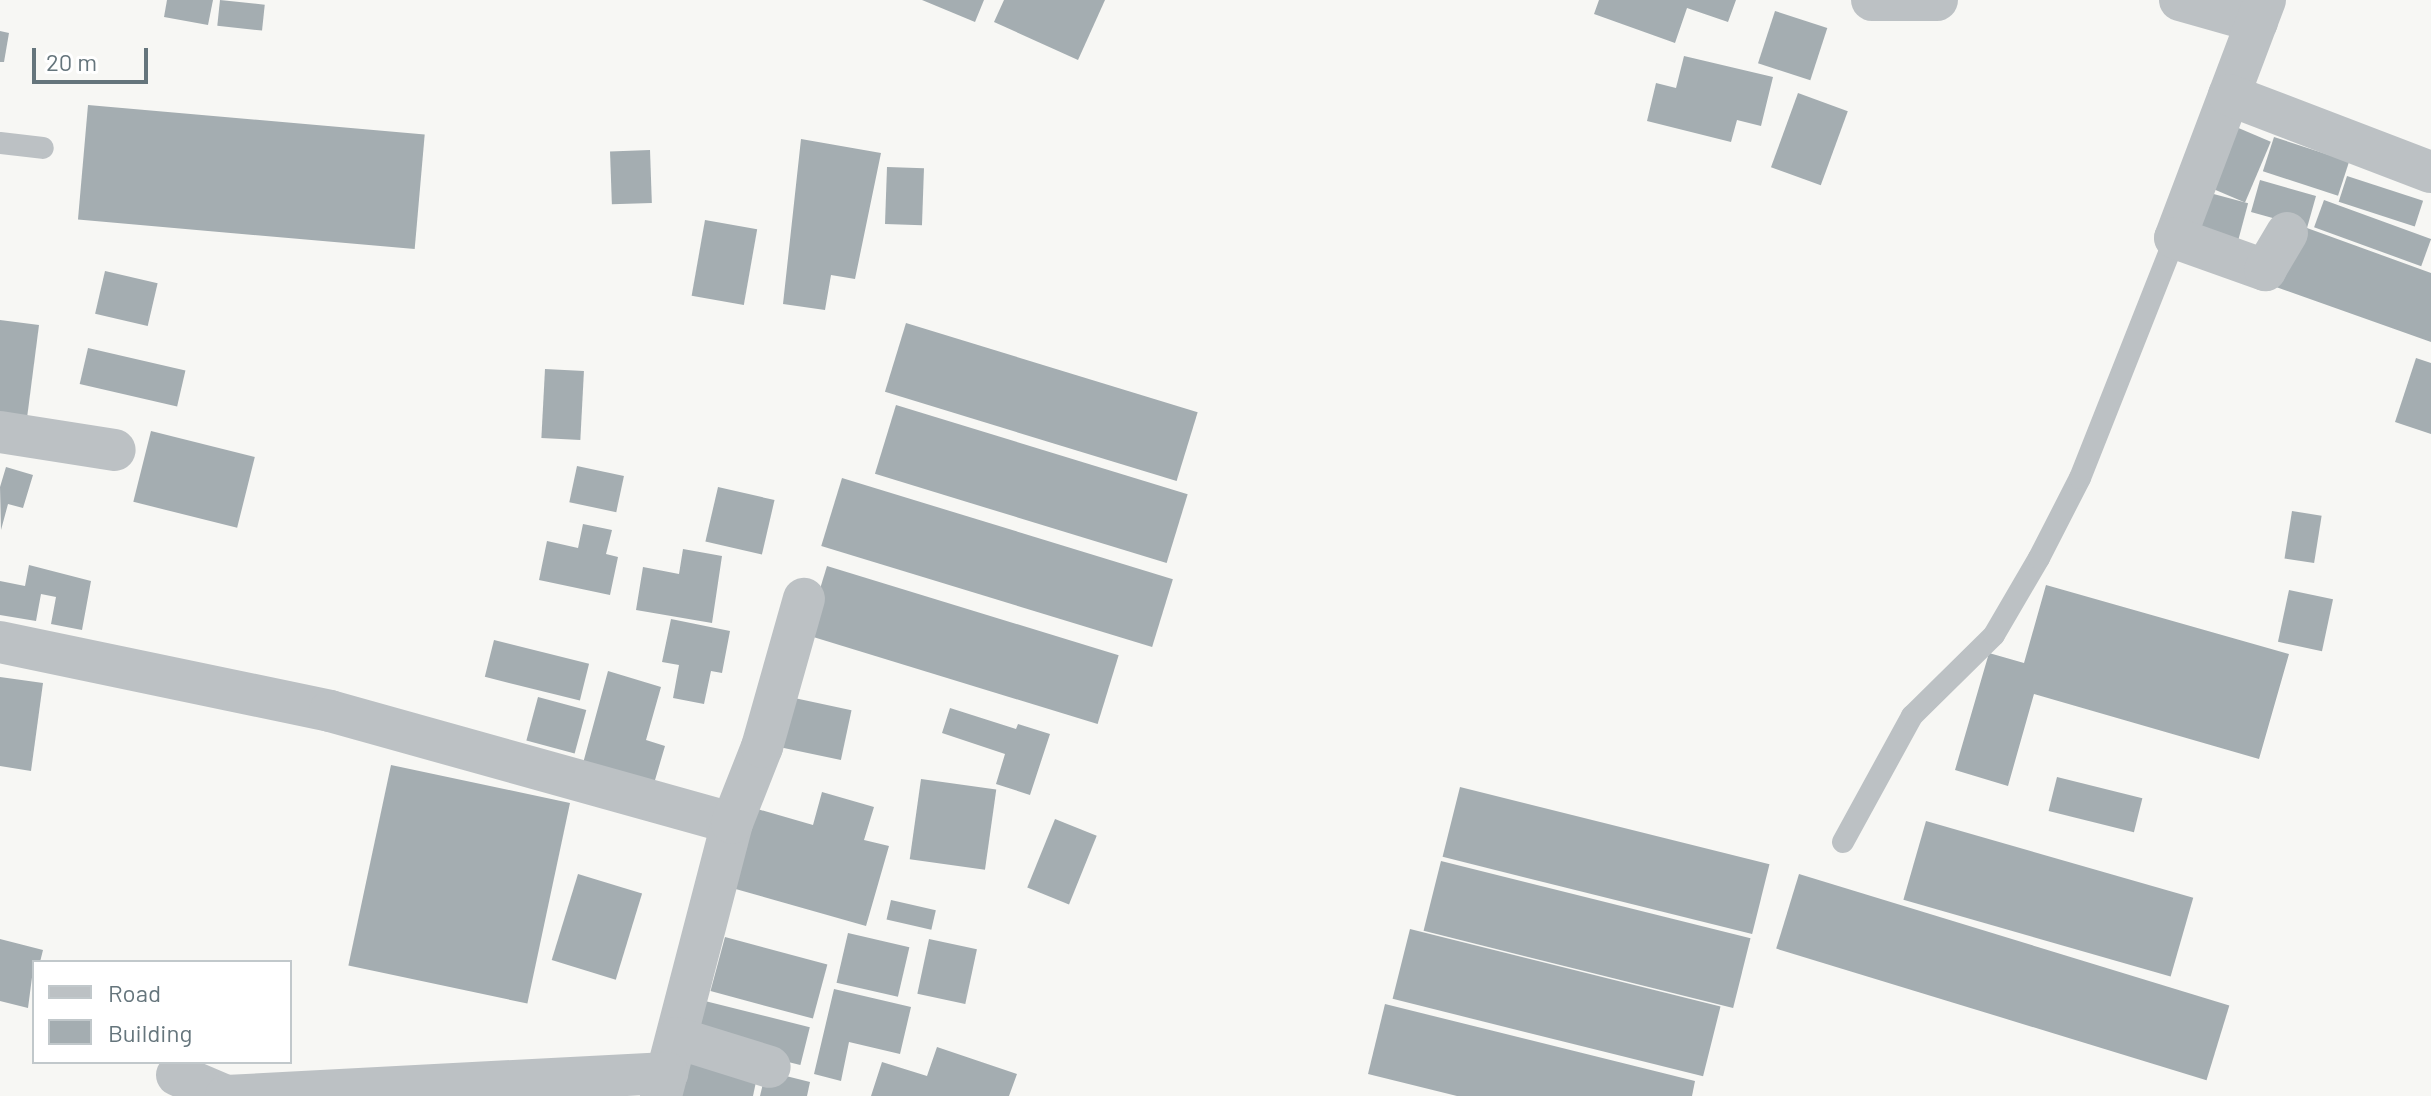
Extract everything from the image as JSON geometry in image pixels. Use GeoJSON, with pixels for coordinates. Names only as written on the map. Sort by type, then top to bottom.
{"type":"FeatureCollection","features":[{"type":"Feature","properties":{"kind":"street"},"geometry":{"type":"LineString","coordinates":[[1872,0],[1937,0]]}},
{"type":"Feature","properties":{"kind":"street"},"geometry":{"type":"LineString","coordinates":[[2180,0],[2261,11],[2175,238],[2265,270],[2287,233]]}},
{"type":"Feature","properties":{"kind":"street"},"geometry":{"type":"LineString","coordinates":[[2229,95],[2431,172]]}},
{"type":"Feature","properties":{"kind":"street"},"geometry":{"type":"LineString","coordinates":[[0,432],[115,450]]}},
{"type":"Feature","properties":{"kind":"street"},"geometry":{"type":"LineString","coordinates":[[669,1069],[732,823],[762,747],[804,599]]}},
{"type":"Feature","properties":{"kind":"street"},"geometry":{"type":"LineString","coordinates":[[0,642],[330,711],[732,823]]}},
{"type":"Feature","properties":{"kind":"street"},"geometry":{"type":"LineString","coordinates":[[177,1075],[210,1091],[241,1096],[669,1069],[770,1067]]}},
{"type":"Feature","properties":{"kind":"lane"},"geometry":{"type":"LineString","coordinates":[[0,143],[43,148]]}},
{"type":"Feature","properties":{"kind":"lane"},"geometry":{"type":"LineString","coordinates":[[1843,842],[1886,755],[1912,716],[1994,635],[2039,558],[2080,478],[2175,238]]}},
{"type":"Feature","properties":{"kind":"building"},"geometry":{"type":"Polygon","coordinates":[[[167,0],[213,0],[208,25],[164,17],[167,0]]]}},
{"type":"Feature","properties":{"kind":"building"},"geometry":{"type":"Polygon","coordinates":[[[220,0],[265,5],[262,31],[217,26],[220,0]]]}},
{"type":"Feature","properties":{"kind":"building"},"geometry":{"type":"Polygon","coordinates":[[[922,0],[984,0],[975,22],[922,0]]]}},
{"type":"Feature","properties":{"kind":"building"},"geometry":{"type":"Polygon","coordinates":[[[1004,0],[1105,0],[1078,60],[994,22],[1004,0]]]}},
{"type":"Feature","properties":{"kind":"building"},"geometry":{"type":"Polygon","coordinates":[[[1599,0],[1736,0],[1728,22],[1687,8],[1675,43],[1594,14],[1599,0]]]}},
{"type":"Feature","properties":{"kind":"building"},"geometry":{"type":"Polygon","coordinates":[[[1775,11],[1827,28],[1810,80],[1758,63],[1775,11]]]}},
{"type":"Feature","properties":{"kind":"building"},"geometry":{"type":"Polygon","coordinates":[[[0,31],[9,33],[4,62],[0,62],[0,31]]]}},
{"type":"Feature","properties":{"kind":"building"},"geometry":{"type":"Polygon","coordinates":[[[1684,56],[1773,77],[1761,126],[1737,120],[1731,142],[1647,121],[1656,83],[1676,88],[1684,56]]]}},
{"type":"Feature","properties":{"kind":"building"},"geometry":{"type":"Polygon","coordinates":[[[1798,93],[1848,111],[1821,185],[1771,167],[1798,93]]]}},
{"type":"Feature","properties":{"kind":"building"},"geometry":{"type":"Polygon","coordinates":[[[88,105],[425,134],[415,249],[78,220],[88,105]]]}},
{"type":"Feature","properties":{"kind":"building"},"geometry":{"type":"Polygon","coordinates":[[[2222,121],[2271,142],[2245,202],[2196,182],[2222,121]]]}},
{"type":"Feature","properties":{"kind":"building"},"geometry":{"type":"Polygon","coordinates":[[[2274,137],[2349,161],[2338,196],[2263,171],[2274,137]]]}},
{"type":"Feature","properties":{"kind":"building"},"geometry":{"type":"Polygon","coordinates":[[[801,139],[881,153],[855,279],[831,275],[825,310],[783,304],[801,139]]]}},
{"type":"Feature","properties":{"kind":"building"},"geometry":{"type":"Polygon","coordinates":[[[650,150],[652,203],[612,204],[610,151],[650,150]]]}},
{"type":"Feature","properties":{"kind":"building"},"geometry":{"type":"Polygon","coordinates":[[[887,167],[924,168],[922,225],[885,224],[887,167]]]}},
{"type":"Feature","properties":{"kind":"building"},"geometry":{"type":"Polygon","coordinates":[[[2347,176],[2423,201],[2415,226],[2339,202],[2347,176]]]}},
{"type":"Feature","properties":{"kind":"building"},"geometry":{"type":"Polygon","coordinates":[[[2260,180],[2316,196],[2307,228],[2431,273],[2431,342],[2276,287],[2298,225],[2251,212],[2260,180]]]}},
{"type":"Feature","properties":{"kind":"building"},"geometry":{"type":"Polygon","coordinates":[[[2195,189],[2248,203],[2235,252],[2182,238],[2195,189]]]}},
{"type":"Feature","properties":{"kind":"building"},"geometry":{"type":"Polygon","coordinates":[[[2324,200],[2431,239],[2421,266],[2314,227],[2324,200]]]}},
{"type":"Feature","properties":{"kind":"building"},"geometry":{"type":"Polygon","coordinates":[[[705,220],[757,229],[744,305],[692,296],[705,220]]]}},
{"type":"Feature","properties":{"kind":"building"},"geometry":{"type":"Polygon","coordinates":[[[105,271],[158,283],[148,326],[95,314],[105,271]]]}},
{"type":"Feature","properties":{"kind":"building"},"geometry":{"type":"Polygon","coordinates":[[[0,320],[39,325],[27,418],[0,414],[0,320]]]}},
{"type":"Feature","properties":{"kind":"building"},"geometry":{"type":"Polygon","coordinates":[[[906,323],[1198,412],[1177,481],[885,392],[906,323]]]}},
{"type":"Feature","properties":{"kind":"building"},"geometry":{"type":"Polygon","coordinates":[[[88,348],[185,370],[177,407],[80,384],[88,348]]]}},
{"type":"Feature","properties":{"kind":"building"},"geometry":{"type":"Polygon","coordinates":[[[2416,358],[2431,363],[2431,434],[2395,422],[2416,358]]]}},
{"type":"Feature","properties":{"kind":"building"},"geometry":{"type":"Polygon","coordinates":[[[545,369],[584,371],[580,440],[541,438],[545,369]]]}},
{"type":"Feature","properties":{"kind":"building"},"geometry":{"type":"Polygon","coordinates":[[[896,405],[1188,494],[1167,563],[875,474],[896,405]]]}},
{"type":"Feature","properties":{"kind":"building"},"geometry":{"type":"Polygon","coordinates":[[[151,431],[255,457],[237,528],[133,502],[151,431]]]}},
{"type":"Feature","properties":{"kind":"building"},"geometry":{"type":"Polygon","coordinates":[[[577,466],[624,476],[616,512],[569,502],[577,466]]]}},
{"type":"Feature","properties":{"kind":"building"},"geometry":{"type":"Polygon","coordinates":[[[6,467],[33,475],[23,508],[8,504],[1,530],[0,487],[6,467]]]}},
{"type":"Feature","properties":{"kind":"building"},"geometry":{"type":"Polygon","coordinates":[[[842,478],[1173,579],[1152,647],[821,546],[842,478]]]}},
{"type":"Feature","properties":{"kind":"building"},"geometry":{"type":"Polygon","coordinates":[[[718,487],[775,500],[762,555],[705,542],[718,487]]]}},
{"type":"Feature","properties":{"kind":"building"},"geometry":{"type":"Polygon","coordinates":[[[2292,511],[2322,516],[2314,563],[2284,558],[2292,511]]]}},
{"type":"Feature","properties":{"kind":"building"},"geometry":{"type":"Polygon","coordinates":[[[583,524],[612,530],[606,554],[618,557],[610,595],[539,580],[547,541],[578,548],[583,524]]]}},
{"type":"Feature","properties":{"kind":"building"},"geometry":{"type":"Polygon","coordinates":[[[683,549],[722,556],[712,623],[636,610],[643,567],[679,574],[683,549]]]}},
{"type":"Feature","properties":{"kind":"building"},"geometry":{"type":"Polygon","coordinates":[[[29,565],[91,581],[82,630],[51,624],[56,597],[41,594],[36,621],[0,615],[0,581],[25,586],[29,565]]]}},
{"type":"Feature","properties":{"kind":"building"},"geometry":{"type":"Polygon","coordinates":[[[827,566],[1119,655],[1098,724],[806,635],[827,566]]]}},
{"type":"Feature","properties":{"kind":"building"},"geometry":{"type":"Polygon","coordinates":[[[2046,585],[2289,654],[2259,759],[2034,694],[2008,786],[1955,770],[1989,653],[2024,663],[2046,585]]]}},
{"type":"Feature","properties":{"kind":"building"},"geometry":{"type":"Polygon","coordinates":[[[2289,590],[2333,599],[2322,651],[2278,642],[2289,590]]]}},
{"type":"Feature","properties":{"kind":"building"},"geometry":{"type":"Polygon","coordinates":[[[671,619],[730,631],[722,673],[711,671],[704,704],[673,698],[679,665],[662,662],[671,619]]]}},
{"type":"Feature","properties":{"kind":"building"},"geometry":{"type":"Polygon","coordinates":[[[494,640],[589,664],[580,701],[485,677],[494,640]]]}},
{"type":"Feature","properties":{"kind":"building"},"geometry":{"type":"Polygon","coordinates":[[[608,671],[661,687],[646,740],[665,746],[653,787],[582,767],[608,671]]]}},
{"type":"Feature","properties":{"kind":"building"},"geometry":{"type":"Polygon","coordinates":[[[0,677],[43,683],[31,771],[0,766],[0,677]]]}},
{"type":"Feature","properties":{"kind":"building"},"geometry":{"type":"Polygon","coordinates":[[[785,696],[852,710],[841,760],[774,746],[785,696]]]}},
{"type":"Feature","properties":{"kind":"building"},"geometry":{"type":"Polygon","coordinates":[[[538,697],[586,710],[575,753],[526,740],[538,697]]]}},
{"type":"Feature","properties":{"kind":"building"},"geometry":{"type":"Polygon","coordinates":[[[950,708],[1016,729],[1018,724],[1050,734],[1030,795],[996,784],[1005,754],[942,733],[950,708]]]}},
{"type":"Feature","properties":{"kind":"building"},"geometry":{"type":"Polygon","coordinates":[[[391,765],[570,803],[527,1004],[348,966],[391,765]]]}},
{"type":"Feature","properties":{"kind":"building"},"geometry":{"type":"Polygon","coordinates":[[[2057,777],[2142,798],[2134,832],[2049,811],[2057,777]]]}},
{"type":"Feature","properties":{"kind":"building"},"geometry":{"type":"Polygon","coordinates":[[[921,779],[996,790],[985,870],[910,859],[921,779]]]}},
{"type":"Feature","properties":{"kind":"building"},"geometry":{"type":"Polygon","coordinates":[[[1460,787],[1770,864],[1752,934],[1443,857],[1460,787]]]}},
{"type":"Feature","properties":{"kind":"building"},"geometry":{"type":"Polygon","coordinates":[[[822,792],[874,807],[864,840],[889,846],[866,926],[725,886],[747,806],[813,825],[822,792]]]}},
{"type":"Feature","properties":{"kind":"building"},"geometry":{"type":"Polygon","coordinates":[[[1055,819],[1097,836],[1069,904],[1027,888],[1055,819]]]}},
{"type":"Feature","properties":{"kind":"building"},"geometry":{"type":"Polygon","coordinates":[[[1926,821],[2193,898],[2171,976],[1903,900],[1926,821]]]}},
{"type":"Feature","properties":{"kind":"building"},"geometry":{"type":"Polygon","coordinates":[[[1441,861],[1751,938],[1733,1008],[1424,931],[1441,861]]]}},
{"type":"Feature","properties":{"kind":"building"},"geometry":{"type":"Polygon","coordinates":[[[578,874],[642,894],[616,980],[552,960],[578,874]]]}},
{"type":"Feature","properties":{"kind":"building"},"geometry":{"type":"Polygon","coordinates":[[[1799,874],[2229,1006],[2207,1080],[1776,949],[1799,874]]]}},
{"type":"Feature","properties":{"kind":"building"},"geometry":{"type":"Polygon","coordinates":[[[891,900],[936,910],[931,930],[887,919],[891,900]]]}},
{"type":"Feature","properties":{"kind":"building"},"geometry":{"type":"Polygon","coordinates":[[[1410,929],[1720,1006],[1703,1076],[1393,999],[1410,929]]]}},
{"type":"Feature","properties":{"kind":"building"},"geometry":{"type":"Polygon","coordinates":[[[848,933],[909,947],[898,997],[837,983],[848,933]]]}},
{"type":"Feature","properties":{"kind":"building"},"geometry":{"type":"Polygon","coordinates":[[[725,937],[827,964],[813,1019],[711,991],[725,937]]]}},
{"type":"Feature","properties":{"kind":"building"},"geometry":{"type":"Polygon","coordinates":[[[0,939],[43,950],[40,960],[32,960],[28,1008],[0,1001],[0,939]]]}},
{"type":"Feature","properties":{"kind":"building"},"geometry":{"type":"Polygon","coordinates":[[[929,939],[977,949],[965,1004],[917,994],[929,939]]]}},
{"type":"Feature","properties":{"kind":"building"},"geometry":{"type":"Polygon","coordinates":[[[834,989],[911,1007],[900,1054],[849,1042],[841,1081],[814,1074],[834,989]]]}},
{"type":"Feature","properties":{"kind":"building"},"geometry":{"type":"Polygon","coordinates":[[[705,1001],[810,1027],[800,1065],[696,1039],[705,1001]]]}},
{"type":"Feature","properties":{"kind":"building"},"geometry":{"type":"Polygon","coordinates":[[[1385,1004],[1695,1081],[1692,1096],[1457,1096],[1368,1074],[1385,1004]]]}},
{"type":"Feature","properties":{"kind":"building"},"geometry":{"type":"Polygon","coordinates":[[[937,1047],[1017,1074],[1009,1096],[871,1096],[882,1062],[927,1076],[937,1047]]]}},
{"type":"Feature","properties":{"kind":"building"},"geometry":{"type":"Polygon","coordinates":[[[676,1059],[757,1077],[753,1096],[668,1096],[676,1059]]]}},
{"type":"Feature","properties":{"kind":"building"},"geometry":{"type":"Polygon","coordinates":[[[766,1071],[810,1082],[807,1096],[760,1096],[766,1071]]]}}]}
